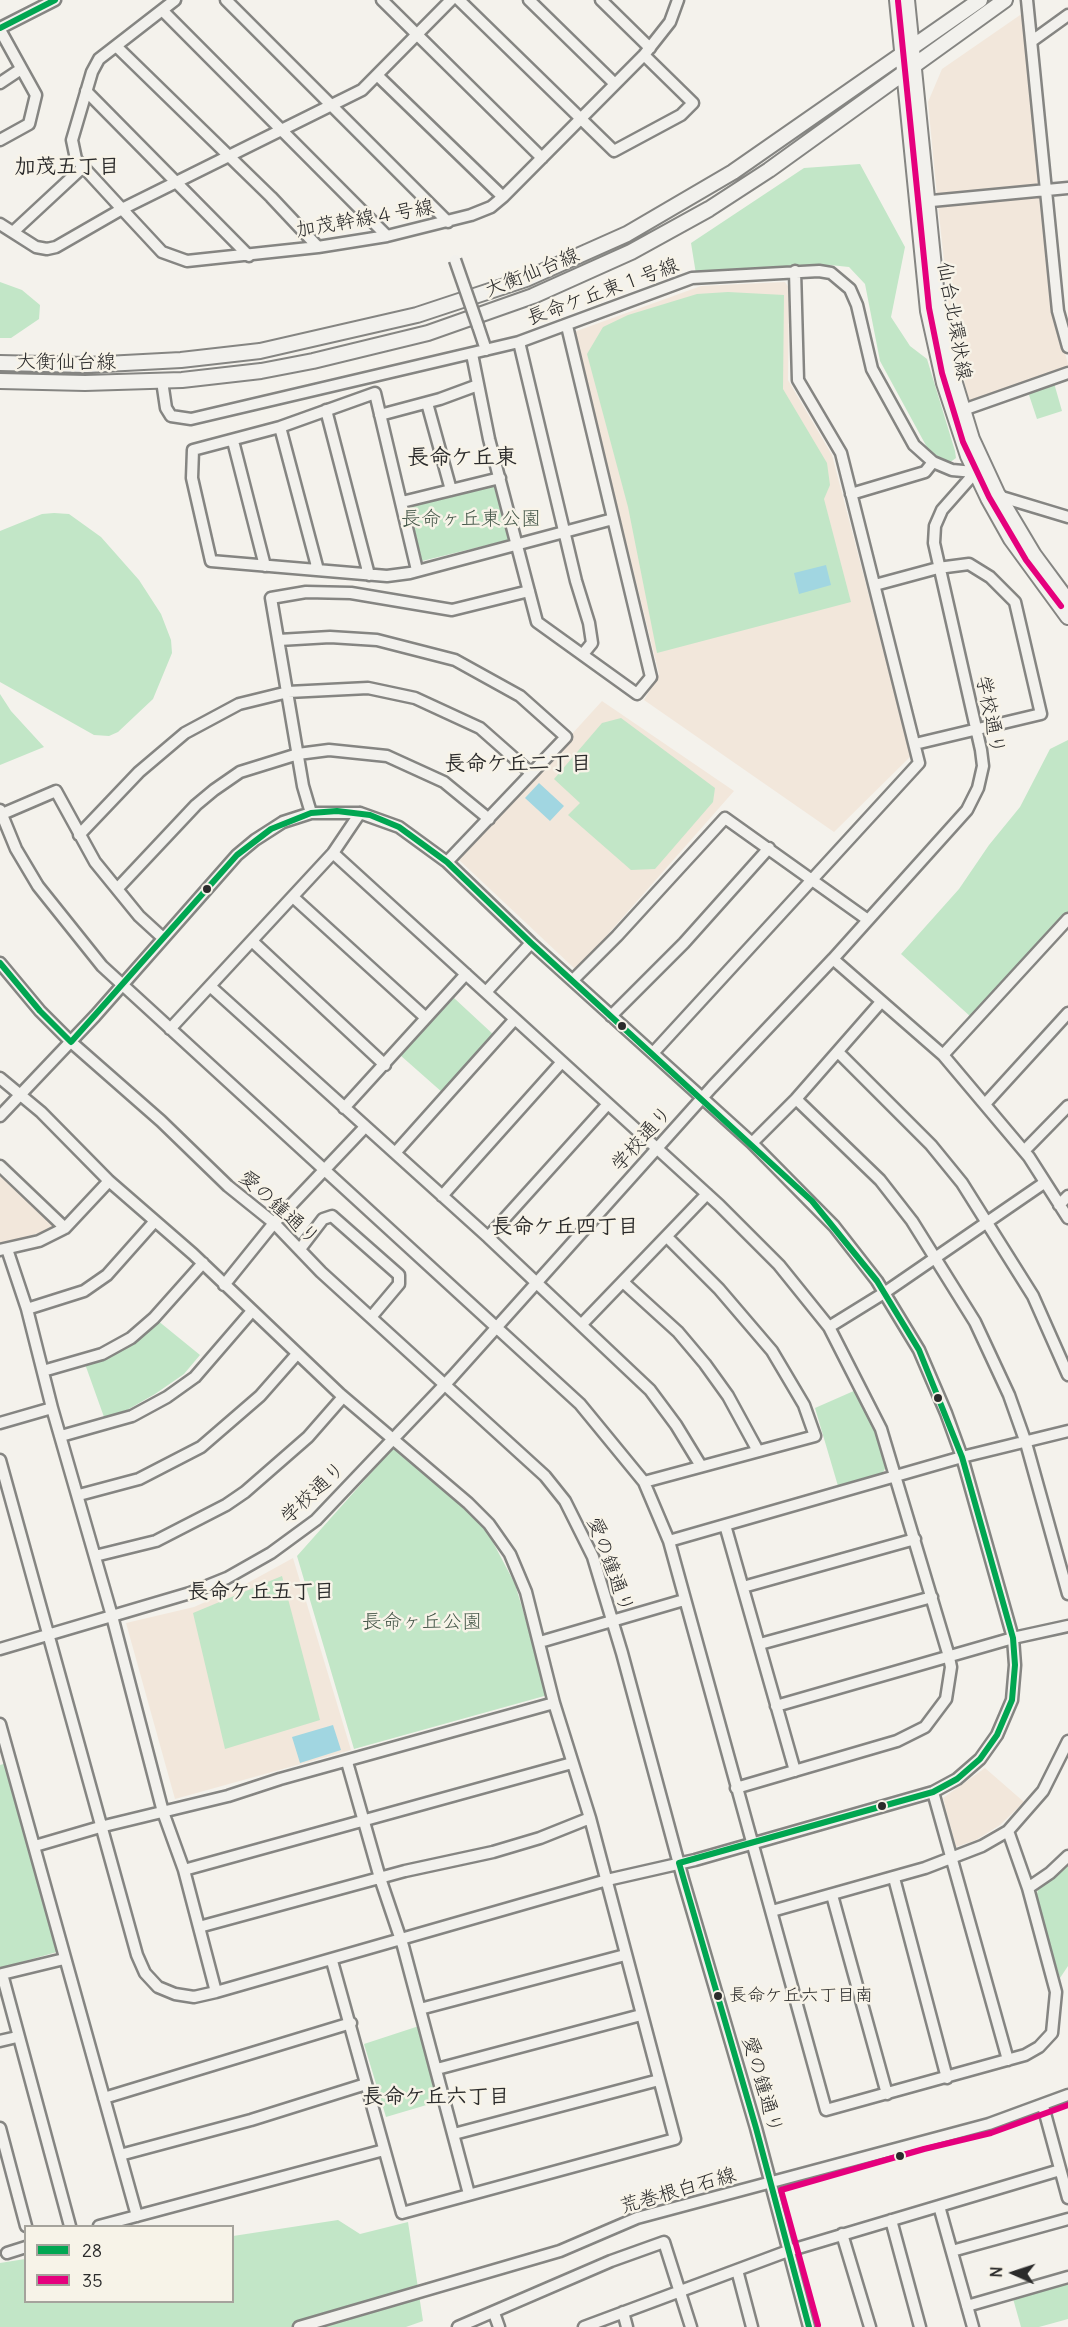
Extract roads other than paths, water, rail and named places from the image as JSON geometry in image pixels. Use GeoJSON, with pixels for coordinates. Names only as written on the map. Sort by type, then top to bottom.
{"type":"FeatureCollection","features":[{"type":"Feature","properties":{"kind":"main road","name":"仙台北環状線"},"geometry":{"type":"LineString","coordinates":[[897,0],[907,52],[923,202],[938,307],[951,370],[979,468]]}},
{"type":"Feature","properties":{"kind":"main road","name":"仙台北環状線"},"geometry":{"type":"LineString","coordinates":[[907,0],[907,52]]}},
{"type":"Feature","properties":{"kind":"main road","name":"大衡仙台線"},"geometry":{"type":"LineString","coordinates":[[0,363],[87,365],[181,360],[260,351],[372,327],[470,299],[526,279],[627,234],[733,172],[980,0]]}},
{"type":"Feature","properties":{"kind":"main road","name":"大衡仙台線"},"geometry":{"type":"LineString","coordinates":[[0,381],[85,383],[221,377],[333,357],[428,333],[533,296],[631,252],[709,209],[769,170],[1005,0]]}},
{"type":"Feature","properties":{"kind":"main road","name":"仙台北環状線"},"geometry":{"type":"LineString","coordinates":[[923,202],[927,301],[936,351],[956,423],[1011,539],[1068,617]]}},
{"type":"Feature","properties":{"kind":"main road","name":"仙台北環状線"},"geometry":{"type":"LineString","coordinates":[[992,495],[1068,601]]}},
{"type":"Feature","properties":{"kind":"street"},"geometry":{"type":"LineString","coordinates":[[0,140],[29,124],[36,95],[0,29],[56,0]]}},
{"type":"Feature","properties":{"kind":"street"},"geometry":{"type":"LineString","coordinates":[[13,232],[83,167],[72,150],[72,140],[86,91],[99,59],[175,0]]}},
{"type":"Feature","properties":{"kind":"street"},"geometry":{"type":"LineString","coordinates":[[226,0],[448,222]]}},
{"type":"Feature","properties":{"kind":"street"},"geometry":{"type":"LineString","coordinates":[[382,0],[542,158]]}},
{"type":"Feature","properties":{"kind":"street"},"geometry":{"type":"LineString","coordinates":[[0,224],[36,247],[47,249],[56,247],[122,209],[362,90],[451,0]]}},
{"type":"Feature","properties":{"kind":"street"},"geometry":{"type":"LineString","coordinates":[[459,0],[614,151],[681,115],[693,103],[601,0]]}},
{"type":"Feature","properties":{"kind":"street"},"geometry":{"type":"LineString","coordinates":[[529,0],[615,84]]}},
{"type":"Feature","properties":{"kind":"street"},"geometry":{"type":"LineString","coordinates":[[1027,0],[1058,311],[1068,347]]}},
{"type":"Feature","properties":{"kind":"street","name":"加茂幹線４号線"},"geometry":{"type":"LineString","coordinates":[[83,167],[162,252],[187,261],[318,247],[387,236],[448,222],[491,207],[503,197],[647,51],[670,22],[678,1]]}},
{"type":"Feature","properties":{"kind":"street"},"geometry":{"type":"LineString","coordinates":[[162,10],[387,236]]}},
{"type":"Feature","properties":{"kind":"street"},"geometry":{"type":"LineString","coordinates":[[1032,40],[1068,15]]}},
{"type":"Feature","properties":{"kind":"street"},"geometry":{"type":"LineString","coordinates":[[116,46],[318,247]]}},
{"type":"Feature","properties":{"kind":"street"},"geometry":{"type":"LineString","coordinates":[[0,83],[21,69]]}},
{"type":"Feature","properties":{"kind":"street"},"geometry":{"type":"LineString","coordinates":[[378,76],[503,197]]}},
{"type":"Feature","properties":{"kind":"street"},"geometry":{"type":"LineString","coordinates":[[86,91],[249,256]]}},
{"type":"Feature","properties":{"kind":"street"},"geometry":{"type":"LineString","coordinates":[[923,202],[1068,188]]}},
{"type":"Feature","properties":{"kind":"street"},"geometry":{"type":"LineString","coordinates":[[455,260],[486,350]]}},
{"type":"Feature","properties":{"kind":"street"},"geometry":{"type":"LineString","coordinates":[[652,1053],[919,763],[841,453],[798,380],[795,271]]}},
{"type":"Feature","properties":{"kind":"street","name":"長命ケ丘東１号線"},"geometry":{"type":"LineString","coordinates":[[162,381],[166,408],[171,416],[191,419],[519,342],[692,278],[795,271],[831,273],[850,290],[859,314],[872,369],[914,445],[933,462],[952,470],[979,468]]}},
{"type":"Feature","properties":{"kind":"street"},"geometry":{"type":"LineString","coordinates":[[472,354],[500,478],[537,622],[637,694],[651,677],[567,326]]}},
{"type":"Feature","properties":{"kind":"street"},"geometry":{"type":"LineString","coordinates":[[519,342],[592,643],[583,654]]}},
{"type":"Feature","properties":{"kind":"street"},"geometry":{"type":"LineString","coordinates":[[963,410],[1068,374]]}},
{"type":"Feature","properties":{"kind":"street"},"geometry":{"type":"LineString","coordinates":[[380,415],[427,403],[478,385]]}},
{"type":"Feature","properties":{"kind":"street"},"geometry":{"type":"LineString","coordinates":[[417,570],[375,393],[280,427],[193,450],[192,478],[211,561],[387,576],[417,570],[613,519]]}},
{"type":"Feature","properties":{"kind":"street"},"geometry":{"type":"LineString","coordinates":[[427,403],[451,490]]}},
{"type":"Feature","properties":{"kind":"street"},"geometry":{"type":"LineString","coordinates":[[326,410],[369,575]]}},
{"type":"Feature","properties":{"kind":"street"},"geometry":{"type":"LineString","coordinates":[[280,427],[318,570]]}},
{"type":"Feature","properties":{"kind":"street"},"geometry":{"type":"LineString","coordinates":[[233,441],[265,566]]}},
{"type":"Feature","properties":{"kind":"street"},"geometry":{"type":"LineString","coordinates":[[851,494],[925,472],[933,462]]}},
{"type":"Feature","properties":{"kind":"street","name":"学校通り"},"geometry":{"type":"LineString","coordinates":[[0,1649],[190,1593],[227,1578],[271,1553],[316,1520],[446,1384],[657,1151],[701,1099],[834,959],[967,810],[978,788],[983,766],[977,730],[938,568],[935,526],[942,510],[979,468]]}},
{"type":"Feature","properties":{"kind":"street"},"geometry":{"type":"LineString","coordinates":[[402,502],[500,478]]}},
{"type":"Feature","properties":{"kind":"street"},"geometry":{"type":"LineString","coordinates":[[992,495],[1068,517]]}},
{"type":"Feature","properties":{"kind":"street"},"geometry":{"type":"LineString","coordinates":[[875,585],[938,568],[969,564],[990,577],[1015,602],[1041,714],[915,744]]}},
{"type":"Feature","properties":{"kind":"street"},"geometry":{"type":"LineString","coordinates":[[311,813],[298,754],[271,598],[286,594],[351,593],[452,610],[529,591]]}},
{"type":"Feature","properties":{"kind":"street"},"geometry":{"type":"LineString","coordinates":[[279,640],[330,637],[377,640],[456,660],[520,696],[566,737],[447,862]]}},
{"type":"Feature","properties":{"kind":"street"},"geometry":{"type":"LineString","coordinates":[[79,835],[139,772],[185,733],[239,705],[288,692],[368,688],[415,698],[480,728],[531,773]]}},
{"type":"Feature","properties":{"kind":"street"},"geometry":{"type":"LineString","coordinates":[[117,889],[196,805],[214,790],[240,772],[298,754],[329,750],[387,756],[444,782],[489,819]]}},
{"type":"Feature","properties":{"kind":"street"},"geometry":{"type":"LineString","coordinates":[[163,938],[138,915],[95,862],[56,791],[1,813],[16,849],[49,902],[123,986],[580,1404],[644,1482],[669,1541],[826,2110],[1025,2055],[1039,2047],[1052,2032],[1056,1992],[1028,1888],[1008,1831]]}},
{"type":"Feature","properties":{"kind":"street"},"geometry":{"type":"LineString","coordinates":[[0,1116],[123,986],[237,855],[255,840],[283,822],[311,813],[360,813],[399,827],[447,862],[531,943],[752,1143],[834,1226],[884,1293],[919,1350],[962,1457],[1012,1638],[1015,1665],[1012,1700],[997,1735],[980,1760],[957,1779],[933,1792],[679,1863],[607,1880],[216,1992],[194,1997],[175,1994],[158,1987],[145,1973],[136,1955],[0,1460]]}},
{"type":"Feature","properties":{"kind":"street"},"geometry":{"type":"LineString","coordinates":[[170,1029],[333,853],[360,813]]}},
{"type":"Feature","properties":{"kind":"street"},"geometry":{"type":"LineString","coordinates":[[573,980],[725,818],[868,920]]}},
{"type":"Feature","properties":{"kind":"street"},"geometry":{"type":"LineString","coordinates":[[611,1016],[684,943],[769,848]]}},
{"type":"Feature","properties":{"kind":"street"},"geometry":{"type":"LineString","coordinates":[[333,853],[657,1151],[707,1194],[779,1265],[829,1327],[881,1429],[949,1656],[951,1667],[946,1699],[925,1726],[897,1741],[736,1788]]}},
{"type":"Feature","properties":{"kind":"street"},"geometry":{"type":"LineString","coordinates":[[293,897],[426,1018]]}},
{"type":"Feature","properties":{"kind":"street"},"geometry":{"type":"LineString","coordinates":[[943,1055],[1068,919]]}},
{"type":"Feature","properties":{"kind":"street"},"geometry":{"type":"LineString","coordinates":[[252,940],[385,1065]]}},
{"type":"Feature","properties":{"kind":"street"},"geometry":{"type":"LineString","coordinates":[[486,992],[531,943]]}},
{"type":"Feature","properties":{"kind":"street"},"geometry":{"type":"LineString","coordinates":[[834,959],[880,1002],[943,1055],[1024,1151],[1068,1218]]}},
{"type":"Feature","properties":{"kind":"street","name":"愛の鐘通り"},"geometry":{"type":"LineString","coordinates":[[0,963],[40,1011],[71,1042],[161,1121],[228,1186],[274,1222],[300,1249],[545,1476],[565,1501],[593,1557],[612,1620],[809,2327]]}},
{"type":"Feature","properties":{"kind":"street"},"geometry":{"type":"LineString","coordinates":[[344,1108],[466,974]]}},
{"type":"Feature","properties":{"kind":"street"},"geometry":{"type":"LineString","coordinates":[[210,986],[488,1237],[650,1390],[676,1425],[700,1466]]}},
{"type":"Feature","properties":{"kind":"street"},"geometry":{"type":"LineString","coordinates":[[752,1143],[796,1099],[880,1002]]}},
{"type":"Feature","properties":{"kind":"street"},"geometry":{"type":"LineString","coordinates":[[985,1104],[1068,1012]]}},
{"type":"Feature","properties":{"kind":"street"},"geometry":{"type":"LineString","coordinates":[[395,1153],[514,1020]]}},
{"type":"Feature","properties":{"kind":"street"},"geometry":{"type":"LineString","coordinates":[[838,1052],[931,1144],[988,1221],[1047,1323],[1068,1375]]}},
{"type":"Feature","properties":{"kind":"street"},"geometry":{"type":"LineString","coordinates":[[442,1196],[561,1062]]}},
{"type":"Feature","properties":{"kind":"street"},"geometry":{"type":"LineString","coordinates":[[0,1078],[21,1094],[109,1181],[203,1263],[343,1397],[394,1438],[489,1524],[510,1554],[540,1642],[554,1703],[590,1818],[675,2139],[402,2213],[332,1960]]}},
{"type":"Feature","properties":{"kind":"street"},"geometry":{"type":"LineString","coordinates":[[796,1099],[880,1180],[912,1221],[975,1322],[992,1354],[1026,1443],[1068,1594]]}},
{"type":"Feature","properties":{"kind":"street"},"geometry":{"type":"LineString","coordinates":[[488,1237],[607,1105]]}},
{"type":"Feature","properties":{"kind":"street"},"geometry":{"type":"LineString","coordinates":[[1024,1151],[1068,1106]]}},
{"type":"Feature","properties":{"kind":"street"},"geometry":{"type":"LineString","coordinates":[[224,1285],[274,1222],[326,1170],[365,1126]]}},
{"type":"Feature","properties":{"kind":"street"},"geometry":{"type":"LineString","coordinates":[[0,1166],[65,1228]]}},
{"type":"Feature","properties":{"kind":"street"},"geometry":{"type":"LineString","coordinates":[[109,1181],[65,1228],[39,1241],[3,1249],[27,1309],[52,1408],[79,1495],[112,1616],[163,1812],[184,1870],[216,1992]]}},
{"type":"Feature","properties":{"kind":"street"},"geometry":{"type":"LineString","coordinates":[[829,1327],[884,1293],[1044,1183]]}},
{"type":"Feature","properties":{"kind":"street"},"geometry":{"type":"LineString","coordinates":[[582,1324],[707,1194]]}},
{"type":"Feature","properties":{"kind":"street"},"geometry":{"type":"LineString","coordinates":[[1059,1205],[1068,1196]]}},
{"type":"Feature","properties":{"kind":"street"},"geometry":{"type":"LineString","coordinates":[[300,1249],[323,1219],[332,1216],[399,1275],[399,1284],[372,1316]]}},
{"type":"Feature","properties":{"kind":"street"},"geometry":{"type":"LineString","coordinates":[[27,1309],[84,1291],[107,1275],[155,1221]]}},
{"type":"Feature","properties":{"kind":"street"},"geometry":{"type":"LineString","coordinates":[[644,1482],[815,1436],[804,1406],[772,1351],[747,1319],[667,1237]]}},
{"type":"Feature","properties":{"kind":"street"},"geometry":{"type":"LineString","coordinates":[[43,1371],[102,1354],[131,1338],[154,1318],[203,1263]]}},
{"type":"Feature","properties":{"kind":"street"},"geometry":{"type":"LineString","coordinates":[[623,1282],[678,1332],[705,1364],[728,1396],[758,1451]]}},
{"type":"Feature","properties":{"kind":"street"},"geometry":{"type":"LineString","coordinates":[[61,1436],[132,1416],[167,1397],[195,1377],[252,1311]]}},
{"type":"Feature","properties":{"kind":"street"},"geometry":{"type":"LineString","coordinates":[[79,1495],[139,1479],[201,1447],[260,1396],[297,1354]]}},
{"type":"Feature","properties":{"kind":"street"},"geometry":{"type":"LineString","coordinates":[[95,1556],[156,1541],[223,1507],[245,1492],[308,1437],[343,1397]]}},
{"type":"Feature","properties":{"kind":"street"},"geometry":{"type":"LineString","coordinates":[[0,1423],[52,1408]]}},
{"type":"Feature","properties":{"kind":"street"},"geometry":{"type":"LineString","coordinates":[[669,1541],[962,1457],[1068,1431]]}},
{"type":"Feature","properties":{"kind":"street"},"geometry":{"type":"LineString","coordinates":[[725,1525],[795,1771]]}},
{"type":"Feature","properties":{"kind":"street"},"geometry":{"type":"LineString","coordinates":[[743,1587],[915,1539]]}},
{"type":"Feature","properties":{"kind":"street"},"geometry":{"type":"LineString","coordinates":[[760,1644],[932,1597]]}},
{"type":"Feature","properties":{"kind":"street"},"geometry":{"type":"LineString","coordinates":[[540,1642],[684,1600]]}},
{"type":"Feature","properties":{"kind":"street"},"geometry":{"type":"LineString","coordinates":[[776,1706],[1012,1638],[1068,1626]]}},
{"type":"Feature","properties":{"kind":"street"},"geometry":{"type":"LineString","coordinates":[[35,1846],[347,1762],[554,1703]]}},
{"type":"Feature","properties":{"kind":"street"},"geometry":{"type":"LineString","coordinates":[[0,1724],[4,1758],[35,1846],[57,1920],[64,1959],[137,2216]]}},
{"type":"Feature","properties":{"kind":"street"},"geometry":{"type":"LineString","coordinates":[[772,1911],[894,1878],[982,1846],[1008,1831],[1043,1791],[1068,1741]]}},
{"type":"Feature","properties":{"kind":"street"},"geometry":{"type":"LineString","coordinates":[[347,1762],[380,1878],[401,1940],[469,2194]]}},
{"type":"Feature","properties":{"kind":"street"},"geometry":{"type":"LineString","coordinates":[[184,1870],[572,1764]]}},
{"type":"Feature","properties":{"kind":"street"},"geometry":{"type":"LineString","coordinates":[[933,1792],[1008,2060]]}},
{"type":"Feature","properties":{"kind":"street"},"geometry":{"type":"LineString","coordinates":[[199,1928],[380,1878],[540,1839],[590,1818]]}},
{"type":"Feature","properties":{"kind":"street"},"geometry":{"type":"LineString","coordinates":[[1028,1888],[1050,1873],[1068,1856]]}},
{"type":"Feature","properties":{"kind":"street"},"geometry":{"type":"LineString","coordinates":[[894,1878],[947,2078]]}},
{"type":"Feature","properties":{"kind":"street"},"geometry":{"type":"LineString","coordinates":[[832,1895],[887,2094]]}},
{"type":"Feature","properties":{"kind":"street"},"geometry":{"type":"LineString","coordinates":[[420,2009],[625,1955]]}},
{"type":"Feature","properties":{"kind":"street"},"geometry":{"type":"LineString","coordinates":[[64,1959],[2,1974],[17,2037],[70,2225]]}},
{"type":"Feature","properties":{"kind":"street"},"geometry":{"type":"LineString","coordinates":[[437,2069],[641,2015]]}},
{"type":"Feature","properties":{"kind":"street"},"geometry":{"type":"LineString","coordinates":[[104,2098],[351,2023]]}},
{"type":"Feature","properties":{"kind":"street"},"geometry":{"type":"LineString","coordinates":[[0,2041],[17,2037]]}},
{"type":"Feature","properties":{"kind":"street"},"geometry":{"type":"LineString","coordinates":[[454,2134],[659,2080]]}},
{"type":"Feature","properties":{"kind":"street"},"geometry":{"type":"LineString","coordinates":[[120,2155],[251,2120],[366,2084]]}},
{"type":"Feature","properties":{"kind":"street","name":"荒巻根白石線"},"geometry":{"type":"LineString","coordinates":[[299,2327],[560,2251],[637,2218],[770,2184],[922,2140],[989,2124],[1068,2096]]}},
{"type":"Feature","properties":{"kind":"street"},"geometry":{"type":"LineString","coordinates":[[1043,2106],[1068,2198]]}},
{"type":"Feature","properties":{"kind":"street"},"geometry":{"type":"LineString","coordinates":[[0,2128],[26,2225]]}},
{"type":"Feature","properties":{"kind":"street"},"geometry":{"type":"LineString","coordinates":[[103,2225],[384,2150]]}},
{"type":"Feature","properties":{"kind":"street"},"geometry":{"type":"LineString","coordinates":[[584,2327],[789,2251],[1059,2170]]}},
{"type":"Feature","properties":{"kind":"street"},"geometry":{"type":"LineString","coordinates":[[939,2206],[973,2327]]}},
{"type":"Feature","properties":{"kind":"street"},"geometry":{"type":"LineString","coordinates":[[952,2251],[1068,2219]]}},
{"type":"Feature","properties":{"kind":"street"},"geometry":{"type":"LineString","coordinates":[[891,2220],[920,2327]]}},
{"type":"Feature","properties":{"kind":"street"},"geometry":{"type":"LineString","coordinates":[[842,2234],[870,2327]]}},
{"type":"Feature","properties":{"kind":"street"},"geometry":{"type":"LineString","coordinates":[[458,2327],[611,2261],[664,2242],[691,2327]]}},
{"type":"Feature","properties":{"kind":"street"},"geometry":{"type":"LineString","coordinates":[[7,2253],[24,2248]]}},
{"type":"Feature","properties":{"kind":"street"},"geometry":{"type":"LineString","coordinates":[[737,2270],[752,2327]]}},
{"type":"Feature","properties":{"kind":"street"},"geometry":{"type":"LineString","coordinates":[[967,2306],[1068,2277]]}},
{"type":"Feature","properties":{"kind":"street"},"geometry":{"type":"LineString","coordinates":[[622,2312],[627,2327]]}},
{"type":"Feature","properties":{"kind":"street"},"geometry":{"type":"LineString","coordinates":[[494,2313],[500,2327]]}},
{"type":"Feature","properties":{"kind":"water"},"geometry":{"type":"Polygon","coordinates":[[[826,565],[831,585],[799,594],[794,573],[826,565]]]}},
{"type":"Feature","properties":{"kind":"water"},"geometry":{"type":"Polygon","coordinates":[[[539,783],[564,806],[550,821],[525,798],[539,783]]]}},
{"type":"Feature","properties":{"kind":"water"},"geometry":{"type":"Polygon","coordinates":[[[333,1725],[341,1750],[300,1763],[292,1737],[333,1725]]]}},
{"type":"Feature","properties":{"kind":"place","name":"長命ケ丘六丁目南"},"geometry":{"type":"Point","coordinates":[718,1996]}},
{"type":"Feature","properties":{"kind":"district","name":"加茂五丁目"},"geometry":{"type":"Point","coordinates":[67,167]}},
{"type":"Feature","properties":{"kind":"district","name":"長命ケ丘東"},"geometry":{"type":"Point","coordinates":[462,458]}},
{"type":"Feature","properties":{"kind":"district","name":"長命ケ丘二丁目"},"geometry":{"type":"Point","coordinates":[518,764]}},
{"type":"Feature","properties":{"kind":"district","name":"長命ケ丘四丁目"},"geometry":{"type":"Point","coordinates":[565,1227]}},
{"type":"Feature","properties":{"kind":"district","name":"長命ケ丘五丁目"},"geometry":{"type":"Point","coordinates":[261,1592]}},
{"type":"Feature","properties":{"kind":"district","name":"長命ケ丘六丁目"},"geometry":{"type":"Point","coordinates":[436,2097]}},
{"type":"Feature","properties":{"kind":"park label","name":"長命ヶ丘東公園"},"geometry":{"type":"Point","coordinates":[471,519]}},
{"type":"Feature","properties":{"kind":"park label","name":"長命ヶ丘公園"},"geometry":{"type":"Point","coordinates":[422,1622]}}]}
